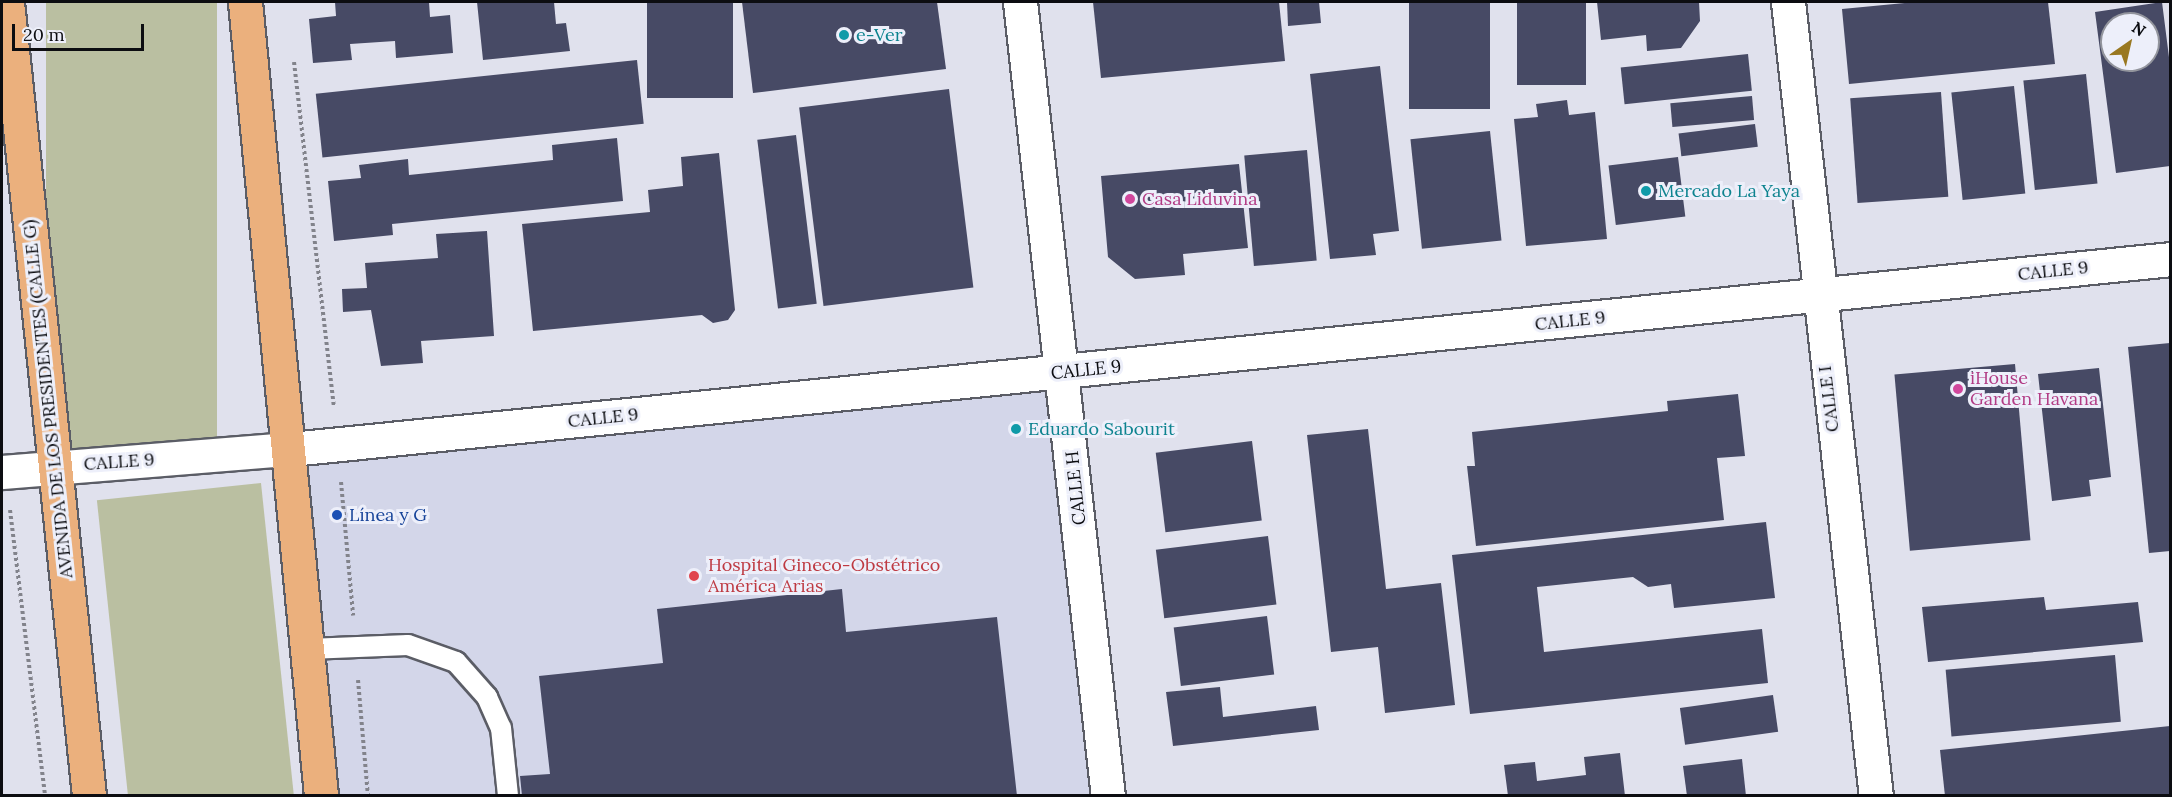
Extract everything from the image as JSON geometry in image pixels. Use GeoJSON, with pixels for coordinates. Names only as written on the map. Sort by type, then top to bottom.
{"type":"FeatureCollection","features":[{"type":"Feature","properties":{"kind":"main road","name":"AVENIDA DE LOS PRESIDENTES (CALLE G)"},"geometry":{"type":"LineString","coordinates":[[7,2],[88,795]]}},
{"type":"Feature","properties":{"kind":"main road"},"geometry":{"type":"LineString","coordinates":[[245,2],[291,449],[321,795]]}},
{"type":"Feature","properties":{"kind":"street","name":"CALLE H"},"geometry":{"type":"LineString","coordinates":[[1020,2],[1065,372],[1108,795]]}},
{"type":"Feature","properties":{"kind":"street","name":"CALLE I"},"geometry":{"type":"LineString","coordinates":[[1788,2],[1817,296],[1876,795]]}},
{"type":"Feature","properties":{"kind":"street","name":"CALLE 9"},"geometry":{"type":"LineString","coordinates":[[4,472],[55,466],[338,445],[2170,259]]}},
{"type":"Feature","properties":{"kind":"lane"},"geometry":{"type":"LineString","coordinates":[[308,649],[408,645],[456,662],[487,697],[501,728],[508,795]]}},
{"type":"Feature","properties":{"kind":"path"},"geometry":{"type":"LineString","coordinates":[[292,48],[338,445],[368,795]]}},
{"type":"Feature","properties":{"kind":"path"},"geometry":{"type":"LineString","coordinates":[[4,472],[45,795]]}},
{"type":"Feature","properties":{"kind":"shaded area","name":"Hospital Gineco-Obstétrico América Arias"},"geometry":{"type":"Polygon","coordinates":[[[1065,372],[1108,795],[321,795],[291,449],[1065,372]]]}},
{"type":"Feature","properties":{"kind":"green space"},"geometry":{"type":"Polygon","coordinates":[[[46,2],[217,2],[217,452],[46,452],[46,2]]]}},
{"type":"Feature","properties":{"kind":"green space"},"geometry":{"type":"Polygon","coordinates":[[[261,483],[294,795],[128,796],[97,500],[261,483]]]}},
{"type":"Feature","properties":{"kind":"building"},"geometry":{"type":"Polygon","coordinates":[[[335,2],[429,2],[430,17],[450,15],[453,53],[396,58],[395,41],[350,44],[352,60],[313,63],[309,19],[336,16],[335,2]]]}},
{"type":"Feature","properties":{"kind":"building"},"geometry":{"type":"Polygon","coordinates":[[[477,2],[554,2],[556,24],[566,23],[570,51],[483,60],[477,2]]]}},
{"type":"Feature","properties":{"kind":"building"},"geometry":{"type":"Polygon","coordinates":[[[647,2],[733,2],[733,98],[647,98],[647,2]]]}},
{"type":"Feature","properties":{"kind":"building","name":"e-Ver"},"geometry":{"type":"Polygon","coordinates":[[[742,2],[937,2],[946,69],[753,93],[742,2]]]}},
{"type":"Feature","properties":{"kind":"building"},"geometry":{"type":"Polygon","coordinates":[[[1093,2],[1279,2],[1285,61],[1101,78],[1093,2]]]}},
{"type":"Feature","properties":{"kind":"building"},"geometry":{"type":"Polygon","coordinates":[[[1287,2],[1319,2],[1321,23],[1288,26],[1287,2]]]}},
{"type":"Feature","properties":{"kind":"building"},"geometry":{"type":"Polygon","coordinates":[[[1409,2],[1490,2],[1490,109],[1409,109],[1409,2]]]}},
{"type":"Feature","properties":{"kind":"building"},"geometry":{"type":"Polygon","coordinates":[[[1517,2],[1586,2],[1586,85],[1517,85],[1517,2]]]}},
{"type":"Feature","properties":{"kind":"building"},"geometry":{"type":"Polygon","coordinates":[[[1597,2],[1699,2],[1700,21],[1681,48],[1647,51],[1646,35],[1601,40],[1597,2]]]}},
{"type":"Feature","properties":{"kind":"building"},"geometry":{"type":"Polygon","coordinates":[[[1915,2],[2048,2],[2055,64],[1849,84],[1842,9],[1915,2]]]}},
{"type":"Feature","properties":{"kind":"building"},"geometry":{"type":"Polygon","coordinates":[[[2162,2],[2170,65],[2170,166],[2116,173],[2103,72],[2160,72],[2160,12],[2100,12],[2100,50],[2095,12],[2162,2]]]}},
{"type":"Feature","properties":{"kind":"building"},"geometry":{"type":"Polygon","coordinates":[[[1748,54],[1752,91],[1625,104],[1621,67],[1748,54]]]}},
{"type":"Feature","properties":{"kind":"building"},"geometry":{"type":"Polygon","coordinates":[[[637,60],[644,124],[322,157],[316,94],[637,60]]]}},
{"type":"Feature","properties":{"kind":"building"},"geometry":{"type":"Polygon","coordinates":[[[1380,66],[1399,231],[1373,234],[1376,255],[1330,259],[1310,74],[1380,66]]]}},
{"type":"Feature","properties":{"kind":"building"},"geometry":{"type":"Polygon","coordinates":[[[2086,74],[2097,183],[2035,190],[2023,81],[2086,74]]]}},
{"type":"Feature","properties":{"kind":"building"},"geometry":{"type":"Polygon","coordinates":[[[2014,86],[2025,193],[1963,200],[1951,93],[2014,86]]]}},
{"type":"Feature","properties":{"kind":"building"},"geometry":{"type":"Polygon","coordinates":[[[949,89],[973,288],[823,306],[799,107],[949,89]]]}},
{"type":"Feature","properties":{"kind":"building"},"geometry":{"type":"Polygon","coordinates":[[[1941,92],[1948,197],[1858,203],[1850,98],[1941,92]]]}},
{"type":"Feature","properties":{"kind":"building"},"geometry":{"type":"Polygon","coordinates":[[[1752,96],[1754,120],[1672,127],[1670,103],[1752,96]]]}},
{"type":"Feature","properties":{"kind":"building"},"geometry":{"type":"Polygon","coordinates":[[[1567,100],[1569,115],[1595,112],[1607,239],[1526,246],[1514,119],[1538,117],[1536,104],[1567,100]]]}},
{"type":"Feature","properties":{"kind":"building"},"geometry":{"type":"Polygon","coordinates":[[[1755,124],[1758,147],[1681,156],[1679,133],[1755,124]]]}},
{"type":"Feature","properties":{"kind":"building"},"geometry":{"type":"Polygon","coordinates":[[[1490,131],[1501,240],[1422,249],[1410,139],[1490,131]]]}},
{"type":"Feature","properties":{"kind":"building"},"geometry":{"type":"Polygon","coordinates":[[[796,135],[817,304],[778,308],[757,140],[796,135]]]}},
{"type":"Feature","properties":{"kind":"building"},"geometry":{"type":"Polygon","coordinates":[[[617,138],[623,201],[392,224],[393,235],[334,241],[328,181],[361,178],[359,165],[408,159],[409,175],[553,160],[552,145],[617,138]]]}},
{"type":"Feature","properties":{"kind":"building"},"geometry":{"type":"Polygon","coordinates":[[[1307,150],[1317,261],[1254,266],[1244,155],[1307,150]]]}},
{"type":"Feature","properties":{"kind":"building"},"geometry":{"type":"Polygon","coordinates":[[[719,153],[735,310],[728,320],[713,323],[702,315],[533,331],[522,224],[650,212],[648,190],[683,186],[681,157],[719,153]]]}},
{"type":"Feature","properties":{"kind":"building","name":"Mercado La Yaya"},"geometry":{"type":"Polygon","coordinates":[[[1678,157],[1685,217],[1616,225],[1609,166],[1678,157]]]}},
{"type":"Feature","properties":{"kind":"building"},"geometry":{"type":"Polygon","coordinates":[[[1239,164],[1248,248],[1183,254],[1185,275],[1135,279],[1108,257],[1101,176],[1239,164]]]}},
{"type":"Feature","properties":{"kind":"building"},"geometry":{"type":"Polygon","coordinates":[[[487,231],[494,336],[421,341],[423,363],[381,366],[371,310],[343,312],[342,289],[367,288],[365,263],[438,258],[436,234],[487,231]]]}},
{"type":"Feature","properties":{"kind":"building"},"geometry":{"type":"Polygon","coordinates":[[[2170,343],[2170,551],[2149,553],[2128,347],[2170,343]]]}},
{"type":"Feature","properties":{"kind":"building"},"geometry":{"type":"Polygon","coordinates":[[[2015,364],[2030,540],[1910,551],[1894,375],[2015,364]]]}},
{"type":"Feature","properties":{"kind":"building"},"geometry":{"type":"Polygon","coordinates":[[[2099,368],[2111,477],[2089,480],[2091,496],[2052,501],[2038,374],[2099,368]]]}},
{"type":"Feature","properties":{"kind":"building"},"geometry":{"type":"Polygon","coordinates":[[[1738,394],[1745,456],[1717,458],[1724,520],[1476,546],[1467,466],[1475,466],[1472,432],[1668,411],[1667,401],[1738,394]]]}},
{"type":"Feature","properties":{"kind":"building"},"geometry":{"type":"Polygon","coordinates":[[[1368,429],[1386,589],[1441,583],[1455,705],[1385,713],[1378,647],[1331,652],[1307,435],[1368,429]]]}},
{"type":"Feature","properties":{"kind":"building"},"geometry":{"type":"Polygon","coordinates":[[[1252,441],[1262,520],[1165,532],[1156,453],[1252,441]]]}},
{"type":"Feature","properties":{"kind":"building"},"geometry":{"type":"Polygon","coordinates":[[[1766,522],[1775,598],[1674,608],[1671,584],[1648,587],[1633,577],[1537,587],[1544,652],[1762,629],[1768,683],[1470,714],[1452,555],[1766,522]]]}},
{"type":"Feature","properties":{"kind":"building"},"geometry":{"type":"Polygon","coordinates":[[[1268,536],[1276,604],[1164,618],[1156,550],[1268,536]]]}},
{"type":"Feature","properties":{"kind":"building"},"geometry":{"type":"Polygon","coordinates":[[[842,589],[846,632],[997,617],[1017,796],[522,796],[520,776],[550,774],[539,676],[663,663],[657,609],[842,589]]]}},
{"type":"Feature","properties":{"kind":"building"},"geometry":{"type":"Polygon","coordinates":[[[2044,597],[2046,610],[2138,602],[2143,642],[1928,662],[1922,607],[2044,597]]]}},
{"type":"Feature","properties":{"kind":"building"},"geometry":{"type":"Polygon","coordinates":[[[1267,616],[1274,675],[1181,686],[1174,627],[1267,616]]]}},
{"type":"Feature","properties":{"kind":"building"},"geometry":{"type":"Polygon","coordinates":[[[2115,655],[2121,722],[1951,737],[1946,670],[2115,655]]]}},
{"type":"Feature","properties":{"kind":"building"},"geometry":{"type":"Polygon","coordinates":[[[1220,687],[1223,717],[1316,706],[1319,730],[1173,746],[1166,692],[1220,687]]]}},
{"type":"Feature","properties":{"kind":"building"},"geometry":{"type":"Polygon","coordinates":[[[1773,695],[1778,732],[1685,745],[1680,708],[1773,695]]]}},
{"type":"Feature","properties":{"kind":"building"},"geometry":{"type":"Polygon","coordinates":[[[2170,726],[2170,796],[1945,796],[1940,750],[2170,726]]]}},
{"type":"Feature","properties":{"kind":"building"},"geometry":{"type":"Polygon","coordinates":[[[1620,753],[1625,796],[1508,796],[1504,765],[1535,762],[1537,781],[1586,775],[1584,757],[1620,753]]]}},
{"type":"Feature","properties":{"kind":"building"},"geometry":{"type":"Polygon","coordinates":[[[1742,759],[1746,796],[1687,796],[1683,766],[1742,759]]]}},
{"type":"Feature","properties":{"kind":"place","name":"e-Ver"},"geometry":{"type":"Point","coordinates":[844,35]}},
{"type":"Feature","properties":{"kind":"place","name":"Mercado La Yaya"},"geometry":{"type":"Point","coordinates":[1646,191]}},
{"type":"Feature","properties":{"kind":"place","name":"Casa Liduvina"},"geometry":{"type":"Point","coordinates":[1130,199]}},
{"type":"Feature","properties":{"kind":"place","name":"iHouse Garden Havana"},"geometry":{"type":"Point","coordinates":[1958,389]}},
{"type":"Feature","properties":{"kind":"place","name":"Eduardo Sabourit"},"geometry":{"type":"Point","coordinates":[1016,429]}},
{"type":"Feature","properties":{"kind":"place","name":"Línea y G"},"geometry":{"type":"Point","coordinates":[337,515]}},
{"type":"Feature","properties":{"kind":"place","name":"Hospital Gineco-Obstétrico América Arias"},"geometry":{"type":"Point","coordinates":[694,576]}}]}
